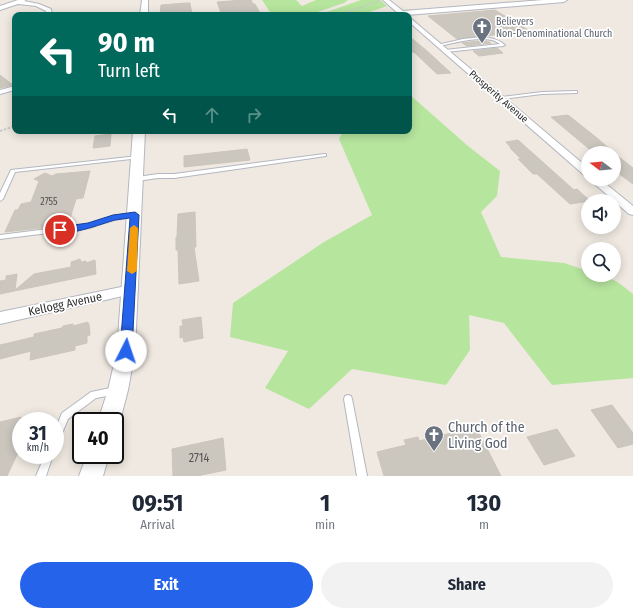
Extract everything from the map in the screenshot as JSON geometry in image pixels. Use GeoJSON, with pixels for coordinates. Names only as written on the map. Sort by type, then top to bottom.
{"type":"FeatureCollection","features":[{"type":"Feature","properties":{"kind":"street"},"geometry":{"type":"LineString","coordinates":[[144,12],[145,0]]}},
{"type":"Feature","properties":{"kind":"street"},"geometry":{"type":"LineString","coordinates":[[386,0],[401,12]]}},
{"type":"Feature","properties":{"kind":"street"},"geometry":{"type":"LineString","coordinates":[[412,13],[564,0]]}},
{"type":"Feature","properties":{"kind":"street"},"geometry":{"type":"LineString","coordinates":[[0,8],[20,1],[44,7],[48,12]]}},
{"type":"Feature","properties":{"kind":"street","name":"Prosperity Avenue"},"geometry":{"type":"LineString","coordinates":[[412,22],[581,167]]}},
{"type":"Feature","properties":{"kind":"street"},"geometry":{"type":"LineString","coordinates":[[0,92],[12,89]]}},
{"type":"Feature","properties":{"kind":"street"},"geometry":{"type":"LineString","coordinates":[[112,412],[126,351],[139,134]]}},
{"type":"Feature","properties":{"kind":"street"},"geometry":{"type":"LineString","coordinates":[[602,186],[633,212]]}},
{"type":"Feature","properties":{"kind":"street","name":"Kellogg Avenue"},"geometry":{"type":"LineString","coordinates":[[0,318],[130,290]]}},
{"type":"Feature","properties":{"kind":"street"},"geometry":{"type":"LineString","coordinates":[[91,476],[95,464]]}},
{"type":"Feature","properties":{"kind":"lane"},"geometry":{"type":"LineString","coordinates":[[439,45],[486,38],[498,40],[503,45],[446,51]]}},
{"type":"Feature","properties":{"kind":"lane"},"geometry":{"type":"LineString","coordinates":[[500,98],[542,93],[576,92]]}},
{"type":"Feature","properties":{"kind":"lane"},"geometry":{"type":"LineString","coordinates":[[137,178],[174,176],[324,155]]}},
{"type":"Feature","properties":{"kind":"lane"},"geometry":{"type":"LineString","coordinates":[[0,199],[13,171],[138,157]]}},
{"type":"Feature","properties":{"kind":"lane"},"geometry":{"type":"LineString","coordinates":[[0,237],[89,226],[113,218],[135,215]]}},
{"type":"Feature","properties":{"kind":"lane"},"geometry":{"type":"LineString","coordinates":[[64,416],[94,395],[118,390]]}},
{"type":"Feature","properties":{"kind":"lane"},"geometry":{"type":"LineString","coordinates":[[348,398],[362,476]]}},
{"type":"Feature","properties":{"kind":"lane"},"geometry":{"type":"LineString","coordinates":[[41,476],[46,464]]}},
{"type":"Feature","properties":{"kind":"path"},"geometry":{"type":"LineString","coordinates":[[347,12],[382,0]]}},
{"type":"Feature","properties":{"kind":"path"},"geometry":{"type":"LineString","coordinates":[[0,131],[12,127]]}},
{"type":"Feature","properties":{"kind":"green space"},"geometry":{"type":"Polygon","coordinates":[[[262,0],[296,0],[302,6],[316,0],[348,0],[344,3],[318,12],[270,12],[262,0]]]}},
{"type":"Feature","properties":{"kind":"green space"},"geometry":{"type":"Polygon","coordinates":[[[361,0],[380,0],[387,6],[370,12],[327,12],[361,0]]]}},
{"type":"Feature","properties":{"kind":"green space"},"geometry":{"type":"Polygon","coordinates":[[[412,97],[468,146],[500,171],[497,196],[481,212],[501,257],[564,263],[581,269],[581,282],[616,282],[633,294],[633,378],[552,385],[504,323],[469,315],[470,350],[446,385],[352,369],[309,409],[265,388],[288,351],[230,337],[233,303],[324,242],[372,215],[339,139],[342,134],[412,134],[412,97]]]}},
{"type":"Feature","properties":{"kind":"building"},"geometry":{"type":"Polygon","coordinates":[[[251,0],[259,12],[221,12],[217,2],[251,0]]]}},
{"type":"Feature","properties":{"kind":"building"},"geometry":{"type":"Polygon","coordinates":[[[190,3],[192,12],[160,12],[161,5],[190,3]]]}},
{"type":"Feature","properties":{"kind":"building"},"geometry":{"type":"Polygon","coordinates":[[[495,10],[530,31],[457,39],[428,16],[495,10]]]}},
{"type":"Feature","properties":{"kind":"building"},"geometry":{"type":"Polygon","coordinates":[[[412,38],[451,73],[437,74],[414,52],[412,52],[412,38]]]}},
{"type":"Feature","properties":{"kind":"building"},"geometry":{"type":"Polygon","coordinates":[[[487,41],[491,43],[467,46],[462,43],[487,41]]]}},
{"type":"Feature","properties":{"kind":"building"},"geometry":{"type":"Polygon","coordinates":[[[497,48],[503,53],[479,56],[473,51],[497,48]]]}},
{"type":"Feature","properties":{"kind":"building"},"geometry":{"type":"Polygon","coordinates":[[[0,75],[12,85],[0,88],[0,75]]]}},
{"type":"Feature","properties":{"kind":"building"},"geometry":{"type":"Polygon","coordinates":[[[568,115],[606,146],[586,146],[551,117],[568,115]]]}},
{"type":"Feature","properties":{"kind":"building"},"geometry":{"type":"Polygon","coordinates":[[[111,134],[110,146],[93,148],[95,136],[111,134]]]}},
{"type":"Feature","properties":{"kind":"building"},"geometry":{"type":"Polygon","coordinates":[[[518,140],[574,190],[577,189],[582,194],[581,194],[581,202],[570,204],[537,174],[533,174],[518,159],[521,159],[506,142],[518,140]]]}},
{"type":"Feature","properties":{"kind":"building"},"geometry":{"type":"Polygon","coordinates":[[[247,149],[250,160],[184,167],[184,156],[247,149]]]}},
{"type":"Feature","properties":{"kind":"building"},"geometry":{"type":"Polygon","coordinates":[[[621,159],[633,168],[633,184],[621,175],[621,159]]]}},
{"type":"Feature","properties":{"kind":"building"},"geometry":{"type":"Polygon","coordinates":[[[90,171],[83,198],[76,199],[68,225],[5,232],[15,210],[18,210],[21,204],[31,202],[39,181],[34,179],[45,173],[52,176],[56,174],[90,171]]]}},
{"type":"Feature","properties":{"kind":"building"},"geometry":{"type":"Polygon","coordinates":[[[195,212],[196,247],[194,247],[199,281],[179,284],[178,250],[176,250],[178,214],[195,212]]]}},
{"type":"Feature","properties":{"kind":"building"},"geometry":{"type":"Polygon","coordinates":[[[80,259],[81,262],[86,261],[86,263],[95,260],[96,274],[0,294],[0,281],[6,280],[6,276],[17,274],[15,290],[34,274],[71,267],[71,262],[80,259]]]}},
{"type":"Feature","properties":{"kind":"building"},"geometry":{"type":"Polygon","coordinates":[[[201,317],[203,338],[184,342],[183,337],[180,338],[180,326],[183,326],[182,320],[201,317]]]}},
{"type":"Feature","properties":{"kind":"building"},"geometry":{"type":"Polygon","coordinates":[[[88,322],[90,335],[87,336],[87,343],[75,346],[75,350],[30,360],[31,351],[0,359],[0,345],[34,337],[34,334],[62,328],[63,326],[73,324],[73,326],[88,322]]]}},
{"type":"Feature","properties":{"kind":"building"},"geometry":{"type":"Polygon","coordinates":[[[612,405],[633,433],[633,444],[618,448],[591,410],[612,405]]]}},
{"type":"Feature","properties":{"kind":"building"},"geometry":{"type":"Polygon","coordinates":[[[12,419],[13,464],[7,476],[0,476],[0,422],[12,419]]]}},
{"type":"Feature","properties":{"kind":"building","name":"Church of the Living God"},"geometry":{"type":"Polygon","coordinates":[[[476,427],[501,476],[384,476],[377,452],[406,445],[404,440],[418,437],[419,441],[476,427]]]}},
{"type":"Feature","properties":{"kind":"building"},"geometry":{"type":"Polygon","coordinates":[[[557,429],[575,456],[544,465],[527,437],[557,429]]]}},
{"type":"Feature","properties":{"kind":"building"},"geometry":{"type":"Polygon","coordinates":[[[223,438],[226,470],[197,476],[173,476],[172,449],[223,438]]]}},
{"type":"Feature","properties":{"kind":"slow traffic"},"geometry":{"type":"LineString","coordinates":[[132,271],[134,228]]}},
{"type":"Feature","properties":{"kind":"place","name":"Believers Non-Denominational Church"},"geometry":{"type":"Point","coordinates":[482,44]}},
{"type":"Feature","properties":{"kind":"place","name":"Church of the Living God"},"geometry":{"type":"Point","coordinates":[434,452]}},
{"type":"Feature","properties":{"kind":"route"},"geometry":{"type":"LineString","coordinates":[[60,230],[89,226],[113,218],[135,215],[126,351]]}}]}
